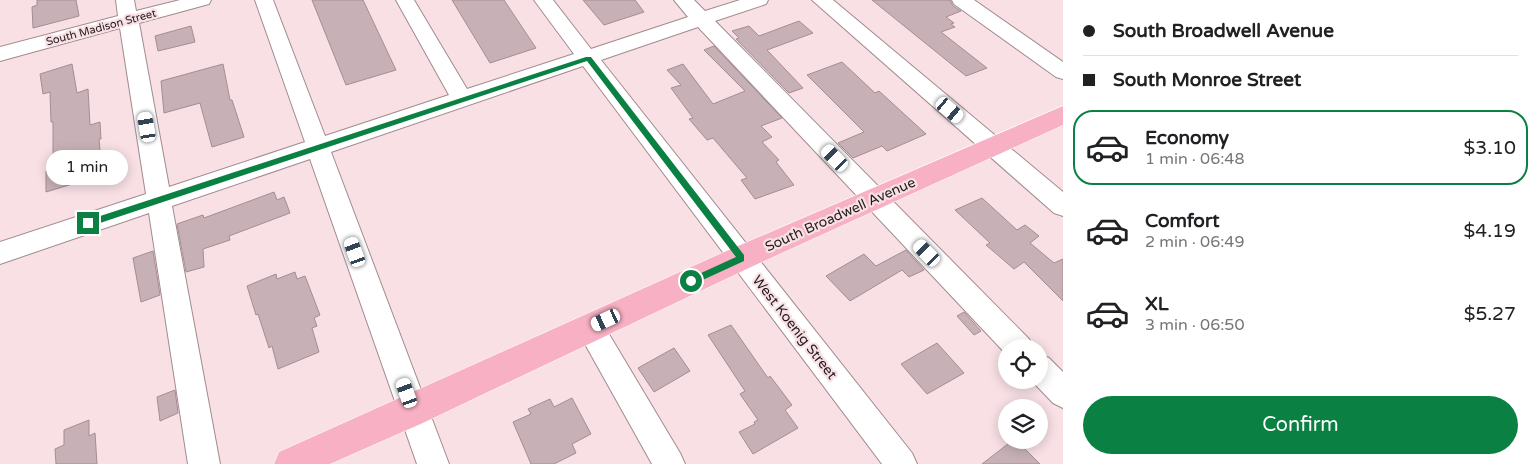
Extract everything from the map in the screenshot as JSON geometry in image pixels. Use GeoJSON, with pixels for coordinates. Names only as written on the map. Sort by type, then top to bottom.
{"type":"FeatureCollection","features":[{"type":"Feature","properties":{"kind":"main road","name":"South Broadwell Avenue"},"geometry":{"type":"LineString","coordinates":[[291,464],[413,410],[741,258],[1063,115]]}},
{"type":"Feature","properties":{"kind":"street","name":"South Madison Street"},"geometry":{"type":"LineString","coordinates":[[0,54],[127,10],[202,0]]}},
{"type":"Feature","properties":{"kind":"street"},"geometry":{"type":"LineString","coordinates":[[264,0],[433,464]]}},
{"type":"Feature","properties":{"kind":"street"},"geometry":{"type":"LineString","coordinates":[[405,0],[462,100]]}},
{"type":"Feature","properties":{"kind":"street","name":"West Koenig Street"},"geometry":{"type":"LineString","coordinates":[[544,0],[901,464]]}},
{"type":"Feature","properties":{"kind":"street"},"geometry":{"type":"LineString","coordinates":[[683,0],[1010,339]]}},
{"type":"Feature","properties":{"kind":"street"},"geometry":{"type":"LineString","coordinates":[[0,253],[759,0]]}},
{"type":"Feature","properties":{"kind":"street"},"geometry":{"type":"LineString","coordinates":[[821,0],[1063,206]]}},
{"type":"Feature","properties":{"kind":"street"},"geometry":{"type":"LineString","coordinates":[[961,0],[1063,72]]}},
{"type":"Feature","properties":{"kind":"street"},"geometry":{"type":"LineString","coordinates":[[127,10],[204,464]]}},
{"type":"Feature","properties":{"kind":"street"},"geometry":{"type":"LineString","coordinates":[[590,328],[669,464]]}},
{"type":"Feature","properties":{"kind":"street"},"geometry":{"type":"LineString","coordinates":[[1048,377],[1063,393]]}},
{"type":"Feature","properties":{"kind":"building"},"geometry":{"type":"Polygon","coordinates":[[[37,0],[76,0],[79,16],[33,28],[32,7],[37,5],[37,0]]]}},
{"type":"Feature","properties":{"kind":"building"},"geometry":{"type":"Polygon","coordinates":[[[312,0],[363,0],[396,70],[346,85],[312,0]]]}},
{"type":"Feature","properties":{"kind":"building"},"geometry":{"type":"Polygon","coordinates":[[[452,0],[504,0],[536,48],[490,63],[452,0]]]}},
{"type":"Feature","properties":{"kind":"building"},"geometry":{"type":"Polygon","coordinates":[[[583,0],[635,0],[644,12],[604,25],[583,0]]]}},
{"type":"Feature","properties":{"kind":"building"},"geometry":{"type":"Polygon","coordinates":[[[872,0],[950,0],[953,6],[961,11],[946,17],[954,23],[951,24],[955,27],[941,32],[987,68],[966,76],[872,0]]]}},
{"type":"Feature","properties":{"kind":"building"},"geometry":{"type":"Polygon","coordinates":[[[799,21],[813,33],[767,50],[803,88],[789,93],[736,39],[739,38],[732,31],[749,26],[759,36],[799,21]]]}},
{"type":"Feature","properties":{"kind":"building"},"geometry":{"type":"Polygon","coordinates":[[[191,26],[195,42],[158,51],[155,36],[191,26]]]}},
{"type":"Feature","properties":{"kind":"building"},"geometry":{"type":"Polygon","coordinates":[[[714,46],[782,118],[761,126],[772,137],[762,142],[779,160],[776,162],[794,185],[755,199],[741,180],[747,178],[713,138],[707,140],[689,119],[693,118],[671,88],[681,85],[667,70],[683,64],[713,104],[745,91],[704,50],[714,46]]]}},
{"type":"Feature","properties":{"kind":"building"},"geometry":{"type":"Polygon","coordinates":[[[842,62],[875,93],[879,91],[926,134],[887,151],[882,146],[853,158],[838,143],[864,132],[807,75],[842,62]]]}},
{"type":"Feature","properties":{"kind":"building"},"geometry":{"type":"Polygon","coordinates":[[[72,64],[77,93],[88,89],[90,125],[100,122],[101,139],[99,139],[102,175],[46,192],[46,171],[53,168],[53,122],[51,122],[50,92],[43,94],[40,74],[72,64]]]}},
{"type":"Feature","properties":{"kind":"building"},"geometry":{"type":"Polygon","coordinates":[[[223,64],[230,100],[232,100],[244,137],[212,147],[200,103],[164,113],[161,81],[223,64]]]}},
{"type":"Feature","properties":{"kind":"building"},"geometry":{"type":"Polygon","coordinates":[[[274,192],[277,200],[284,197],[290,213],[229,236],[230,240],[203,249],[204,267],[186,272],[177,224],[203,215],[204,218],[274,192]]]}},
{"type":"Feature","properties":{"kind":"building"},"geometry":{"type":"Polygon","coordinates":[[[982,198],[1017,230],[1025,225],[1039,236],[1030,243],[1054,263],[1063,259],[1063,301],[1024,262],[1014,269],[986,245],[990,243],[955,210],[982,198]]]}},
{"type":"Feature","properties":{"kind":"building"},"geometry":{"type":"Polygon","coordinates":[[[906,250],[924,270],[909,277],[902,270],[850,301],[826,276],[864,254],[876,266],[906,250]]]}},
{"type":"Feature","properties":{"kind":"building"},"geometry":{"type":"Polygon","coordinates":[[[153,251],[160,295],[141,302],[133,258],[153,251]]]}},
{"type":"Feature","properties":{"kind":"building"},"geometry":{"type":"Polygon","coordinates":[[[295,272],[297,279],[305,276],[320,315],[314,318],[317,326],[312,328],[319,352],[278,369],[272,346],[269,348],[247,286],[276,274],[277,279],[295,272]]]}},
{"type":"Feature","properties":{"kind":"building"},"geometry":{"type":"Polygon","coordinates":[[[964,312],[981,331],[974,335],[957,316],[964,312]]]}},
{"type":"Feature","properties":{"kind":"building"},"geometry":{"type":"Polygon","coordinates":[[[731,325],[768,378],[770,376],[792,405],[785,410],[798,428],[753,454],[739,432],[755,424],[754,422],[758,420],[740,394],[745,391],[708,335],[731,325]]]}},
{"type":"Feature","properties":{"kind":"building"},"geometry":{"type":"Polygon","coordinates":[[[937,343],[964,373],[927,394],[901,364],[937,343]]]}},
{"type":"Feature","properties":{"kind":"building"},"geometry":{"type":"Polygon","coordinates":[[[674,348],[690,371],[654,392],[638,368],[674,348]]]}},
{"type":"Feature","properties":{"kind":"building"},"geometry":{"type":"Polygon","coordinates":[[[175,390],[178,413],[160,421],[157,397],[175,390]]]}},
{"type":"Feature","properties":{"kind":"building"},"geometry":{"type":"Polygon","coordinates":[[[572,398],[591,434],[572,444],[576,453],[554,464],[531,464],[513,422],[531,414],[528,409],[550,399],[554,407],[572,398]]]}},
{"type":"Feature","properties":{"kind":"building"},"geometry":{"type":"Polygon","coordinates":[[[89,420],[89,436],[95,433],[97,464],[56,464],[55,449],[64,445],[64,430],[89,420]]]}},
{"type":"Feature","properties":{"kind":"building"},"geometry":{"type":"Polygon","coordinates":[[[1001,449],[1025,449],[1040,464],[982,464],[1001,449]]]}},
{"type":"Feature","properties":{"kind":"route"},"geometry":{"type":"LineString","coordinates":[[88,223],[588,58],[741,258],[691,281]]}}]}
